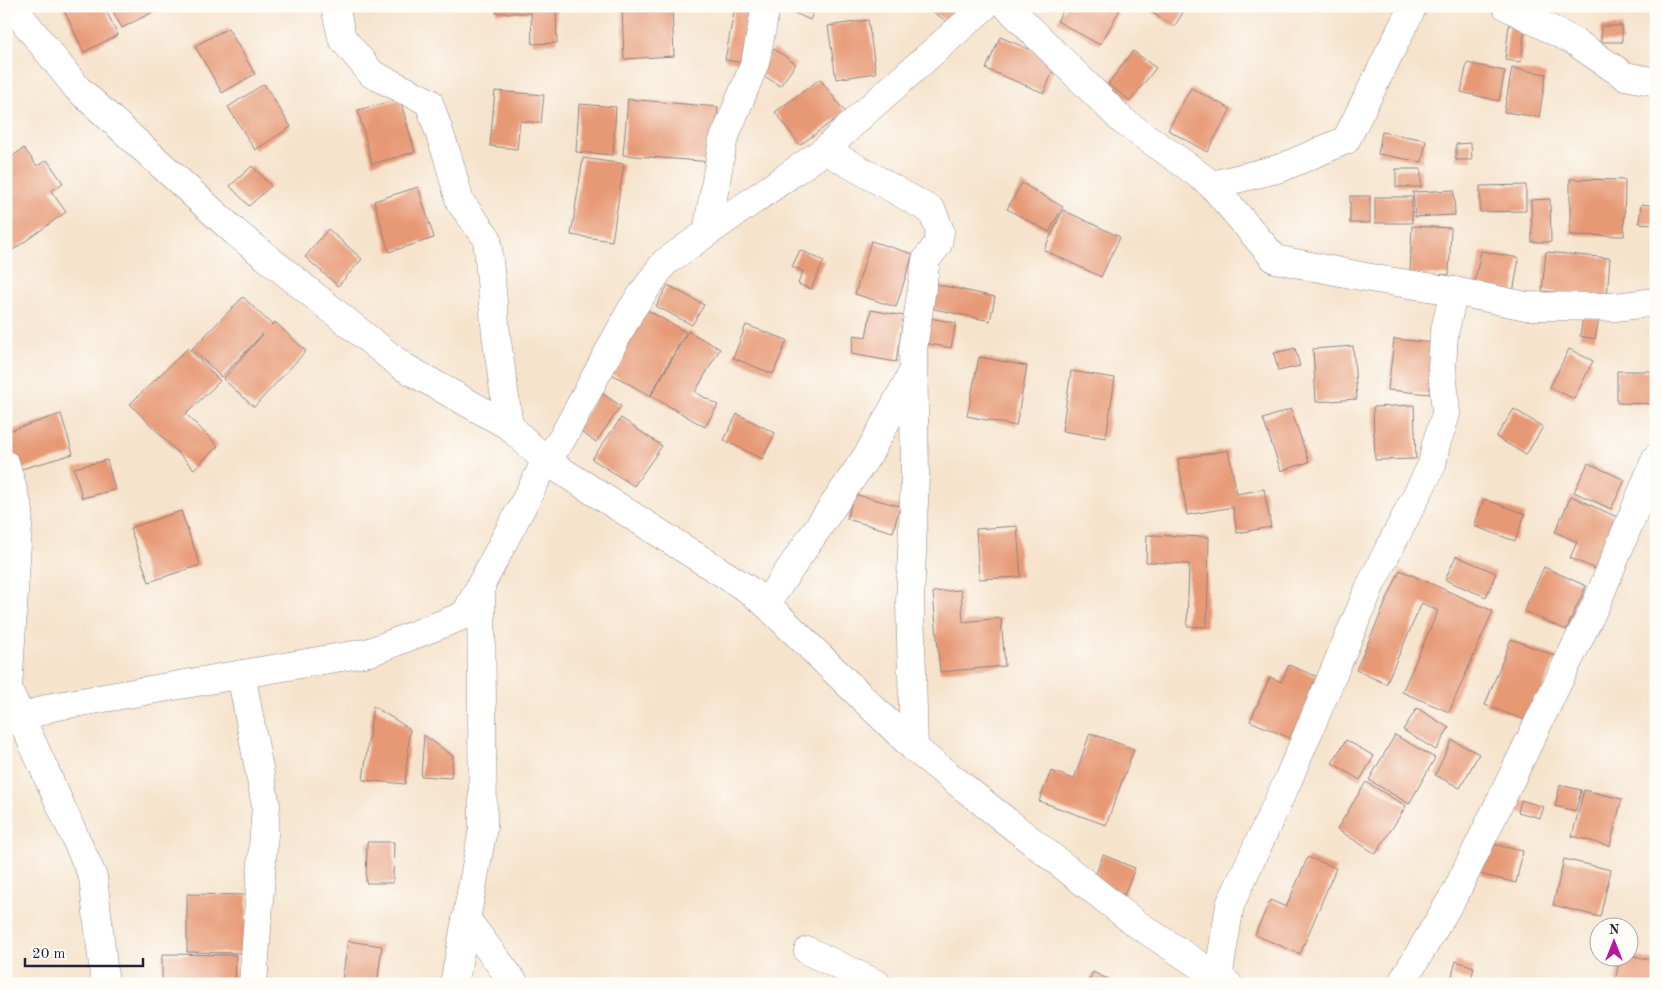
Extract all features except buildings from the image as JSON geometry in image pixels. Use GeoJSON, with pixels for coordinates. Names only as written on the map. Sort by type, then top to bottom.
{"type":"FeatureCollection","features":[{"type":"Feature","properties":{"kind":"street"},"geometry":{"type":"LineString","coordinates":[[12,6],[77,88],[235,232],[402,366],[509,426],[546,461],[749,590],[766,604],[914,748],[1134,922],[1220,982],[1230,905],[1288,780],[1372,582],[1432,465],[1436,444],[1446,414],[1442,368],[1444,334],[1454,291]]}},
{"type":"Feature","properties":{"kind":"street"},"geometry":{"type":"LineString","coordinates":[[335,6],[342,38],[372,74],[429,102],[448,158],[460,202],[487,238],[496,334],[509,426]]}},
{"type":"Feature","properties":{"kind":"street"},"geometry":{"type":"LineString","coordinates":[[707,232],[723,141],[755,63],[766,6]]}},
{"type":"Feature","properties":{"kind":"street"},"geometry":{"type":"LineString","coordinates":[[14,720],[52,707],[370,652],[466,615],[546,461],[562,438],[632,310],[664,263],[825,150],[985,6]]}},
{"type":"Feature","properties":{"kind":"street"},"geometry":{"type":"LineString","coordinates":[[1007,6],[1123,121],[1212,185],[1275,259],[1526,306],[1615,307],[1656,302]]}},
{"type":"Feature","properties":{"kind":"street"},"geometry":{"type":"LineString","coordinates":[[1212,185],[1281,168],[1346,140],[1413,6]]}},
{"type":"Feature","properties":{"kind":"street"},"geometry":{"type":"LineString","coordinates":[[1506,6],[1575,42],[1626,76],[1656,82]]}},
{"type":"Feature","properties":{"kind":"street"},"geometry":{"type":"LineString","coordinates":[[825,150],[932,211],[940,231],[938,244],[926,260],[913,349],[915,475],[910,603],[914,748]]}},
{"type":"Feature","properties":{"kind":"street"},"geometry":{"type":"LineString","coordinates":[[766,604],[869,453],[912,373]]}},
{"type":"Feature","properties":{"kind":"street"},"geometry":{"type":"LineString","coordinates":[[1401,984],[1456,892],[1597,602],[1656,458]]}},
{"type":"Feature","properties":{"kind":"street"},"geometry":{"type":"LineString","coordinates":[[6,465],[19,512],[8,689],[14,720],[93,877],[105,984]]}},
{"type":"Feature","properties":{"kind":"street"},"geometry":{"type":"LineString","coordinates":[[454,984],[483,829],[481,585]]}},
{"type":"Feature","properties":{"kind":"street"},"geometry":{"type":"LineString","coordinates":[[241,674],[266,806],[253,984]]}},
{"type":"Feature","properties":{"kind":"street"},"geometry":{"type":"LineString","coordinates":[[466,919],[516,984]]}},
{"type":"Feature","properties":{"kind":"street"},"geometry":{"type":"LineString","coordinates":[[808,951],[877,984]]}}]}
